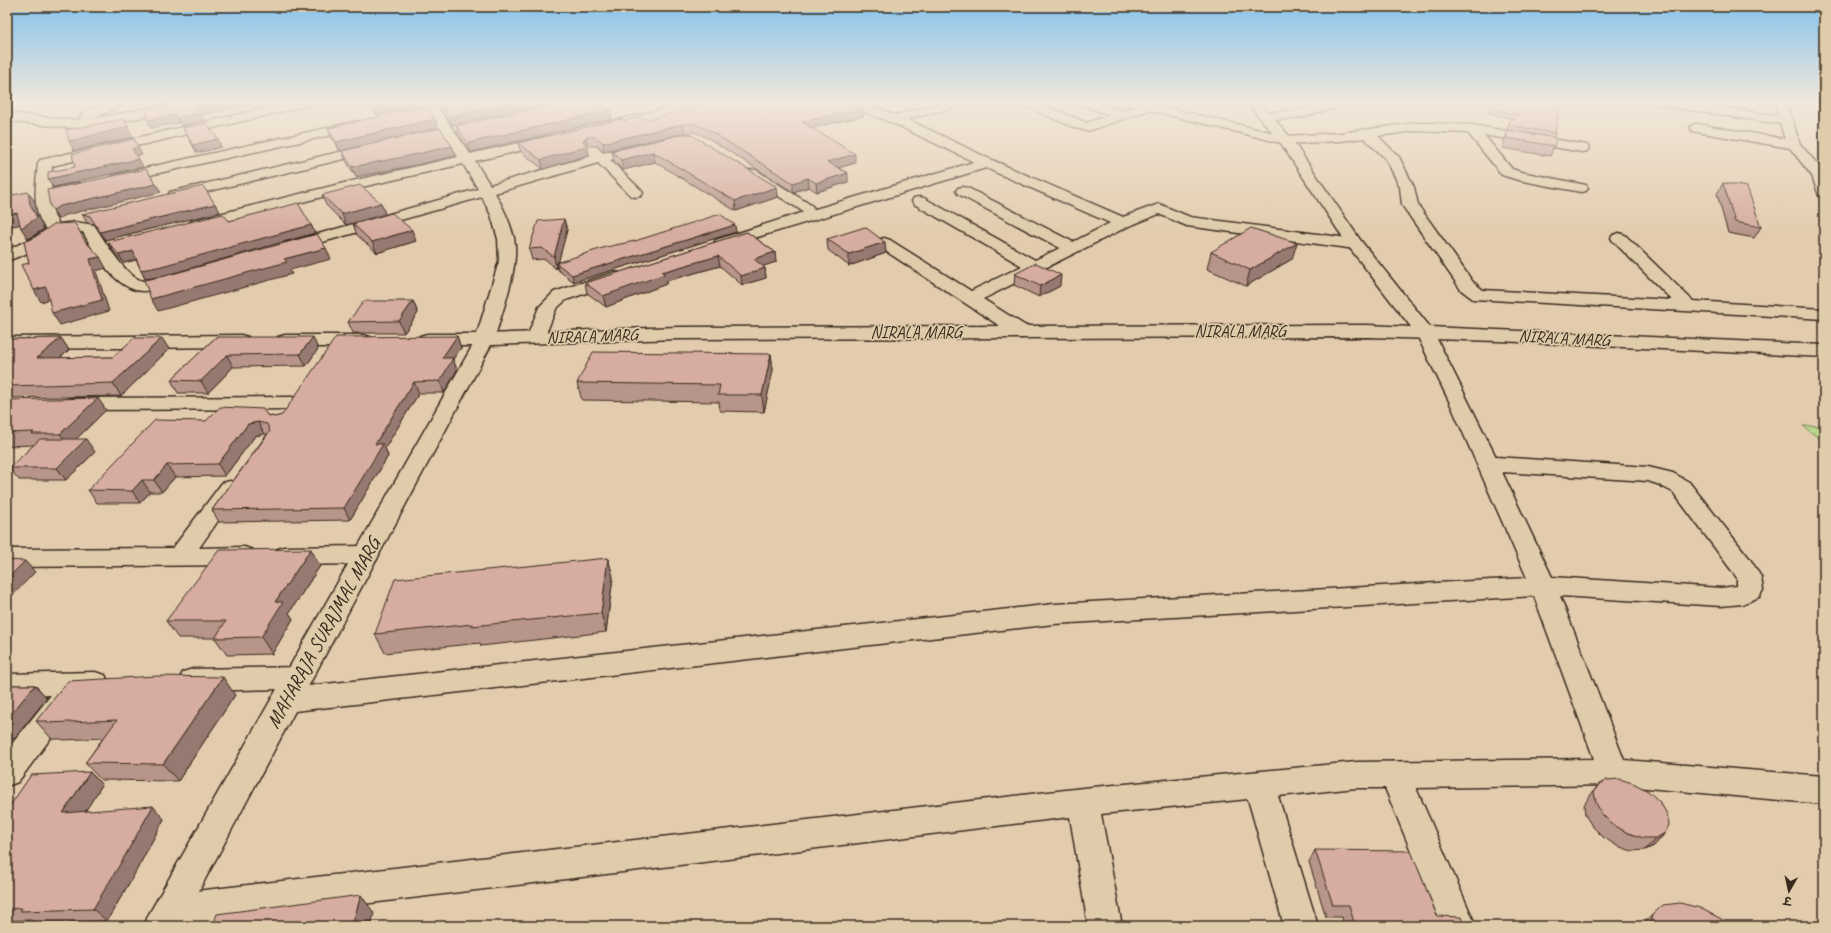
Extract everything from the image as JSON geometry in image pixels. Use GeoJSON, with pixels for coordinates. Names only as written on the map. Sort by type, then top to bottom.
{"type":"FeatureCollection","features":[{"type":"Feature","properties":{"kind":"street"},"geometry":{"type":"LineString","coordinates":[[7,256],[37,244],[47,238],[52,227],[43,195],[45,164],[123,146]]}},
{"type":"Feature","properties":{"kind":"street"},"geometry":{"type":"LineString","coordinates":[[103,181],[265,146]]}},
{"type":"Feature","properties":{"kind":"street"},"geometry":{"type":"LineString","coordinates":[[158,199],[383,146]]}},
{"type":"Feature","properties":{"kind":"street","name":"MAHARAJA SURAJMAL MARG"},"geometry":{"type":"LineString","coordinates":[[165,918],[485,340],[507,261],[506,240],[499,216],[487,192],[467,159],[462,146]]}},
{"type":"Feature","properties":{"kind":"street"},"geometry":{"type":"LineString","coordinates":[[183,227],[352,185],[526,146]]}},
{"type":"Feature","properties":{"kind":"street"},"geometry":{"type":"LineString","coordinates":[[588,146],[636,193]]}},
{"type":"Feature","properties":{"kind":"street"},"geometry":{"type":"LineString","coordinates":[[280,250],[487,192],[601,158],[652,146]]}},
{"type":"Feature","properties":{"kind":"street"},"geometry":{"type":"LineString","coordinates":[[950,146],[1123,223]]}},
{"type":"Feature","properties":{"kind":"street"},"geometry":{"type":"LineString","coordinates":[[1289,146],[1355,244],[1425,333],[1460,403],[1543,586],[1614,772]]}},
{"type":"Feature","properties":{"kind":"street"},"geometry":{"type":"LineString","coordinates":[[1380,146],[1392,157],[1407,188],[1410,205],[1467,286],[1479,295],[1824,314]]}},
{"type":"Feature","properties":{"kind":"street"},"geometry":{"type":"LineString","coordinates":[[1486,146],[1508,172],[1518,176],[1581,188]]}},
{"type":"Feature","properties":{"kind":"street"},"geometry":{"type":"LineString","coordinates":[[1568,146],[1582,148]]}},
{"type":"Feature","properties":{"kind":"street"},"geometry":{"type":"LineString","coordinates":[[1794,146],[1819,175],[1824,193]]}},
{"type":"Feature","properties":{"kind":"street"},"geometry":{"type":"LineString","coordinates":[[711,246],[987,163]]}},
{"type":"Feature","properties":{"kind":"street"},"geometry":{"type":"LineString","coordinates":[[741,167],[806,208]]}},
{"type":"Feature","properties":{"kind":"street"},"geometry":{"type":"LineString","coordinates":[[43,195],[88,185]]}},
{"type":"Feature","properties":{"kind":"street"},"geometry":{"type":"LineString","coordinates":[[963,190],[1073,248]]}},
{"type":"Feature","properties":{"kind":"street"},"geometry":{"type":"LineString","coordinates":[[919,201],[1035,267]]}},
{"type":"Feature","properties":{"kind":"street"},"geometry":{"type":"LineString","coordinates":[[969,299],[1123,223],[1159,209],[1187,221],[1355,244]]}},
{"type":"Feature","properties":{"kind":"street"},"geometry":{"type":"LineString","coordinates":[[52,227],[88,215]]}},
{"type":"Feature","properties":{"kind":"street"},"geometry":{"type":"LineString","coordinates":[[52,227],[88,228],[99,248],[132,284],[142,286],[188,276]]}},
{"type":"Feature","properties":{"kind":"street"},"geometry":{"type":"LineString","coordinates":[[1619,238],[1687,306]]}},
{"type":"Feature","properties":{"kind":"street"},"geometry":{"type":"LineString","coordinates":[[884,243],[1022,332]]}},
{"type":"Feature","properties":{"kind":"street"},"geometry":{"type":"LineString","coordinates":[[99,248],[114,244]]}},
{"type":"Feature","properties":{"kind":"street"},"geometry":{"type":"LineString","coordinates":[[536,337],[548,307],[560,296],[630,272]]}},
{"type":"Feature","properties":{"kind":"street","name":"NIRALA MARG"},"geometry":{"type":"LineString","coordinates":[[414,340],[485,340],[678,333],[1368,331],[1498,335],[1824,351]]}},
{"type":"Feature","properties":{"kind":"street"},"geometry":{"type":"LineString","coordinates":[[7,344],[382,340]]}},
{"type":"Feature","properties":{"kind":"street"},"geometry":{"type":"LineString","coordinates":[[322,359],[334,341]]}},
{"type":"Feature","properties":{"kind":"street"},"geometry":{"type":"LineString","coordinates":[[54,404],[296,397],[281,421]]}},
{"type":"Feature","properties":{"kind":"street"},"geometry":{"type":"LineString","coordinates":[[170,681],[292,689],[1054,614],[1543,586],[1721,597],[1742,595],[1750,590],[1749,577],[1741,565],[1681,487],[1671,480],[1661,476],[1648,474],[1488,464]]}},
{"type":"Feature","properties":{"kind":"street"},"geometry":{"type":"LineString","coordinates":[[179,557],[240,474]]}},
{"type":"Feature","properties":{"kind":"street"},"geometry":{"type":"LineString","coordinates":[[7,558],[367,555]]}},
{"type":"Feature","properties":{"kind":"street"},"geometry":{"type":"LineString","coordinates":[[7,685],[123,682]]}},
{"type":"Feature","properties":{"kind":"street"},"geometry":{"type":"LineString","coordinates":[[7,773],[76,684]]}},
{"type":"Feature","properties":{"kind":"street"},"geometry":{"type":"LineString","coordinates":[[165,918],[1083,802],[1356,775],[1614,772],[1824,790]]}},
{"type":"Feature","properties":{"kind":"street"},"geometry":{"type":"LineString","coordinates":[[1395,775],[1459,926]]}},
{"type":"Feature","properties":{"kind":"street"},"geometry":{"type":"LineString","coordinates":[[1259,784],[1301,926]]}},
{"type":"Feature","properties":{"kind":"street"},"geometry":{"type":"LineString","coordinates":[[1083,802],[1105,926]]}},
{"type":"Feature","properties":{"kind":"green space"},"geometry":{"type":"Polygon","coordinates":[[[1803,426],[1824,426],[1824,442],[1803,426]]]}},
{"type":"Feature","properties":{"kind":"building"},"geometry":{"type":"Polygon","coordinates":[[[107,146],[137,146],[138,147],[132,149],[139,159],[48,179],[48,172],[75,167],[72,154],[107,146]]]}},
{"type":"Feature","properties":{"kind":"building"},"geometry":{"type":"Polygon","coordinates":[[[365,146],[452,146],[352,167],[342,151],[365,146]]]}},
{"type":"Feature","properties":{"kind":"building"},"geometry":{"type":"Polygon","coordinates":[[[521,146],[587,146],[541,160],[521,146]]]}},
{"type":"Feature","properties":{"kind":"building"},"geometry":{"type":"Polygon","coordinates":[[[635,146],[709,146],[777,187],[735,201],[653,152],[621,160],[612,151],[635,146]]]}},
{"type":"Feature","properties":{"kind":"building"},"geometry":{"type":"Polygon","coordinates":[[[733,146],[841,146],[855,154],[827,162],[848,173],[816,183],[808,178],[793,183],[733,146]]]}},
{"type":"Feature","properties":{"kind":"building"},"geometry":{"type":"Polygon","coordinates":[[[146,169],[156,184],[60,206],[53,210],[50,206],[47,190],[146,169]]]}},
{"type":"Feature","properties":{"kind":"building"},"geometry":{"type":"Polygon","coordinates":[[[1723,183],[1747,187],[1761,227],[1735,222],[1723,183]]]}},
{"type":"Feature","properties":{"kind":"building"},"geometry":{"type":"Polygon","coordinates":[[[360,185],[381,203],[342,214],[322,195],[360,185]]]}},
{"type":"Feature","properties":{"kind":"building"},"geometry":{"type":"Polygon","coordinates":[[[203,186],[215,204],[100,232],[90,216],[82,214],[203,186]]]}},
{"type":"Feature","properties":{"kind":"building"},"geometry":{"type":"Polygon","coordinates":[[[28,192],[30,204],[37,218],[21,228],[17,213],[7,215],[7,196],[28,192]]]}},
{"type":"Feature","properties":{"kind":"building"},"geometry":{"type":"Polygon","coordinates":[[[298,203],[311,225],[158,267],[141,270],[133,251],[119,255],[108,242],[223,214],[229,221],[298,203]]]}},
{"type":"Feature","properties":{"kind":"building"},"geometry":{"type":"Polygon","coordinates":[[[392,213],[412,230],[372,242],[353,224],[392,213]]]}},
{"type":"Feature","properties":{"kind":"building"},"geometry":{"type":"Polygon","coordinates":[[[720,214],[735,225],[572,275],[556,263],[606,247],[635,241],[720,214]]]}},
{"type":"Feature","properties":{"kind":"building"},"geometry":{"type":"Polygon","coordinates":[[[564,219],[554,257],[542,248],[529,249],[538,221],[564,219]]]}},
{"type":"Feature","properties":{"kind":"building"},"geometry":{"type":"Polygon","coordinates":[[[75,223],[85,241],[100,257],[90,259],[102,300],[52,313],[46,287],[34,290],[21,265],[29,263],[24,242],[32,239],[54,224],[75,223]]]}},
{"type":"Feature","properties":{"kind":"building"},"geometry":{"type":"Polygon","coordinates":[[[865,227],[885,242],[849,254],[827,239],[865,227]]]}},
{"type":"Feature","properties":{"kind":"building"},"geometry":{"type":"Polygon","coordinates":[[[1251,228],[1297,243],[1250,270],[1211,252],[1251,228]]]}},
{"type":"Feature","properties":{"kind":"building"},"geometry":{"type":"Polygon","coordinates":[[[747,232],[775,252],[754,259],[765,268],[741,276],[718,256],[662,272],[665,274],[603,296],[585,283],[747,232]]]}},
{"type":"Feature","properties":{"kind":"building"},"geometry":{"type":"Polygon","coordinates":[[[317,234],[326,248],[284,259],[287,262],[151,299],[144,280],[165,276],[317,234]]]}},
{"type":"Feature","properties":{"kind":"building"},"geometry":{"type":"Polygon","coordinates":[[[1036,263],[1061,275],[1040,286],[1015,274],[1036,263]]]}},
{"type":"Feature","properties":{"kind":"building"},"geometry":{"type":"Polygon","coordinates":[[[364,301],[413,301],[399,321],[348,322],[364,301]]]}},
{"type":"Feature","properties":{"kind":"building"},"geometry":{"type":"Polygon","coordinates":[[[457,336],[442,358],[453,358],[440,381],[414,382],[375,444],[383,444],[344,508],[212,510],[270,431],[267,424],[258,422],[248,424],[218,464],[167,465],[154,480],[142,480],[132,491],[88,490],[155,420],[206,421],[220,407],[263,409],[267,415],[275,417],[282,415],[336,337],[457,336]]]}},
{"type":"Feature","properties":{"kind":"building"},"geometry":{"type":"Polygon","coordinates":[[[216,337],[313,337],[300,354],[227,355],[201,381],[171,380],[216,337]]]}},
{"type":"Feature","properties":{"kind":"building"},"geometry":{"type":"Polygon","coordinates":[[[61,338],[37,358],[113,357],[134,338],[162,338],[113,383],[7,386],[7,339],[61,338]]]}},
{"type":"Feature","properties":{"kind":"building"},"geometry":{"type":"Polygon","coordinates":[[[593,352],[771,354],[762,395],[718,395],[720,385],[577,383],[593,352]]]}},
{"type":"Feature","properties":{"kind":"building"},"geometry":{"type":"Polygon","coordinates":[[[98,398],[60,434],[32,434],[34,432],[7,433],[7,400],[98,398]]]}},
{"type":"Feature","properties":{"kind":"building"},"geometry":{"type":"Polygon","coordinates":[[[40,439],[86,439],[57,468],[9,468],[40,439]]]}},
{"type":"Feature","properties":{"kind":"building"},"geometry":{"type":"Polygon","coordinates":[[[311,549],[275,602],[283,602],[261,637],[215,638],[226,621],[166,621],[219,550],[311,549]]]}},
{"type":"Feature","properties":{"kind":"building"},"geometry":{"type":"Polygon","coordinates":[[[608,558],[601,613],[375,634],[395,579],[608,558]]]}},
{"type":"Feature","properties":{"kind":"building"},"geometry":{"type":"Polygon","coordinates":[[[7,560],[25,561],[7,579],[7,560]]]}},
{"type":"Feature","properties":{"kind":"building"},"geometry":{"type":"Polygon","coordinates":[[[157,676],[223,677],[163,764],[85,763],[117,720],[47,723],[48,721],[36,721],[68,681],[157,676]]]}},
{"type":"Feature","properties":{"kind":"building"},"geometry":{"type":"Polygon","coordinates":[[[7,685],[35,685],[7,719],[7,685]]]}},
{"type":"Feature","properties":{"kind":"building"},"geometry":{"type":"Polygon","coordinates":[[[90,772],[63,813],[153,806],[93,909],[20,911],[22,908],[7,909],[7,810],[31,775],[90,772]]]}},
{"type":"Feature","properties":{"kind":"building"},"geometry":{"type":"Polygon","coordinates":[[[1620,779],[1635,784],[1648,791],[1660,802],[1667,814],[1669,825],[1665,833],[1656,838],[1643,838],[1628,833],[1613,825],[1602,814],[1596,803],[1594,792],[1599,784],[1607,780],[1620,779]]]}},
{"type":"Feature","properties":{"kind":"building"},"geometry":{"type":"Polygon","coordinates":[[[1315,850],[1411,851],[1437,916],[1461,917],[1464,926],[1355,926],[1349,905],[1333,905],[1315,850]]]}},
{"type":"Feature","properties":{"kind":"building"},"geometry":{"type":"Polygon","coordinates":[[[361,895],[352,926],[213,926],[217,914],[361,895]]]}},
{"type":"Feature","properties":{"kind":"building"},"geometry":{"type":"Polygon","coordinates":[[[1680,903],[1700,908],[1721,919],[1730,926],[1650,926],[1652,915],[1663,905],[1680,903]]]}}]}
